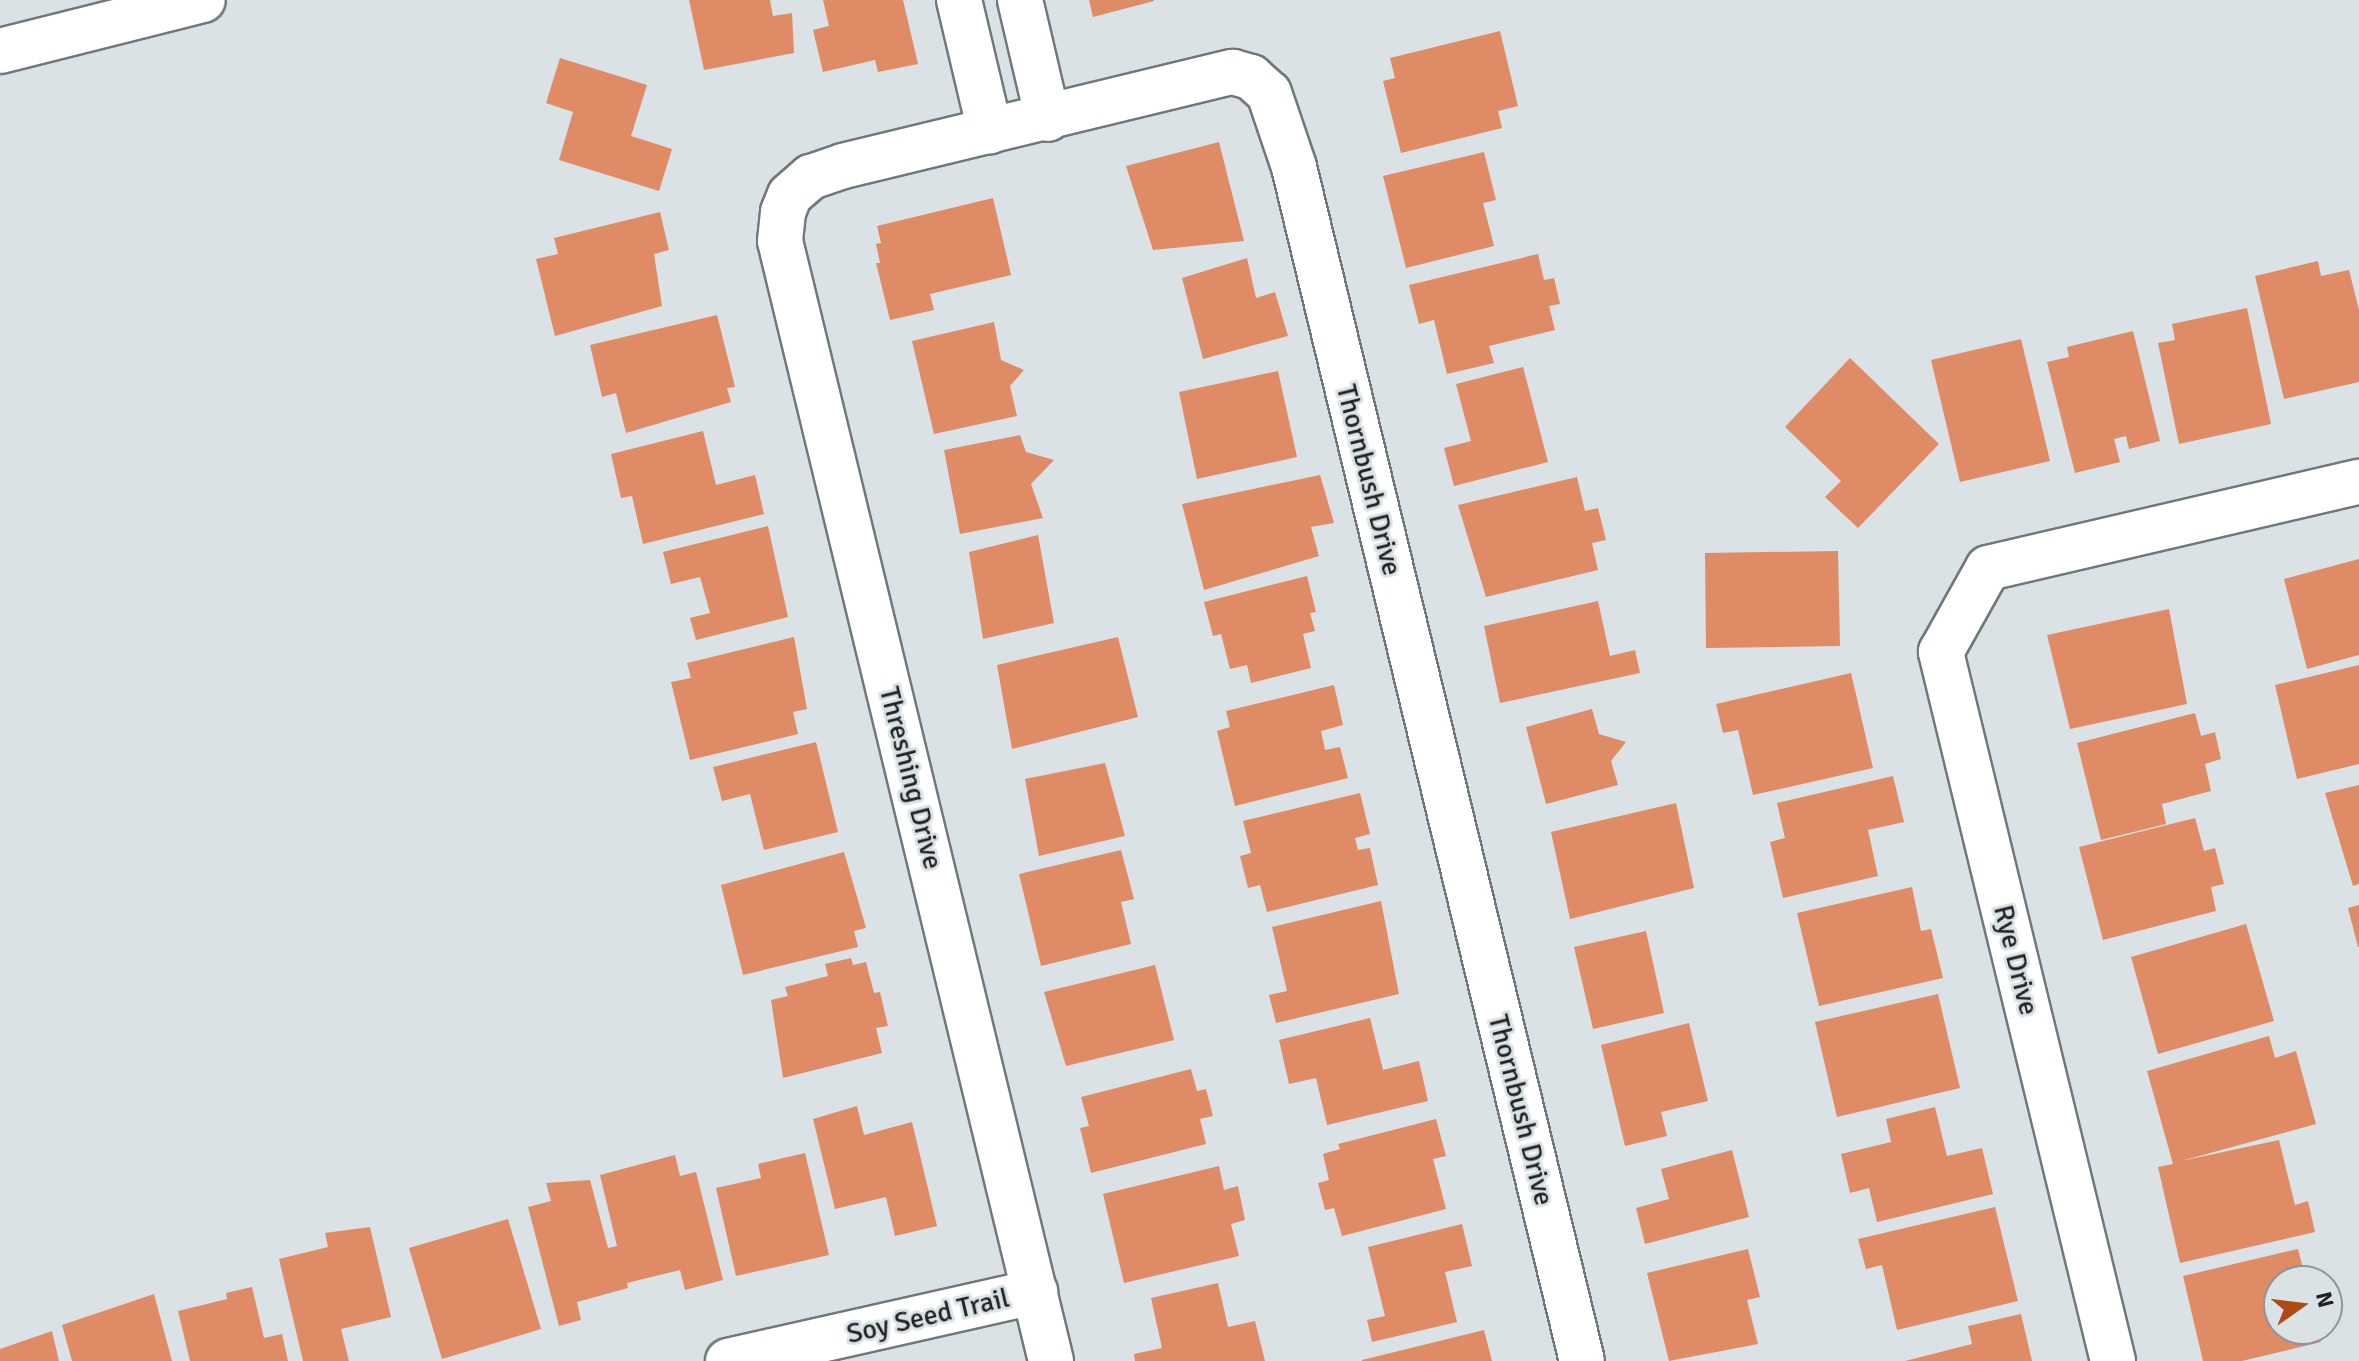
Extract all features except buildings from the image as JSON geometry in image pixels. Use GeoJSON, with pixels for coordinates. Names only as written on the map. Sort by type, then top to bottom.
{"type":"FeatureCollection","features":[{"type":"Feature","properties":{"kind":"street"},"geometry":{"type":"LineString","coordinates":[[0,51],[203,0]]}},
{"type":"Feature","properties":{"kind":"street"},"geometry":{"type":"LineString","coordinates":[[959,0],[990,131]]}},
{"type":"Feature","properties":{"kind":"street"},"geometry":{"type":"LineString","coordinates":[[1020,0],[1048,119]]}},
{"type":"Feature","properties":{"kind":"street","name":"Thornbush Drive"},"geometry":{"type":"LineString","coordinates":[[790,195],[811,177],[843,166],[1233,72],[1260,85],[1279,113],[1582,1361]]}},
{"type":"Feature","properties":{"kind":"street","name":"Threshing Drive"},"geometry":{"type":"LineString","coordinates":[[790,195],[780,241],[1051,1361]]}},
{"type":"Feature","properties":{"kind":"street","name":"Rye Drive"},"geometry":{"type":"LineString","coordinates":[[2113,1361],[1941,652],[1988,568],[2359,482]]}},
{"type":"Feature","properties":{"kind":"street","name":"Soy Seed Trail"},"geometry":{"type":"LineString","coordinates":[[728,1361],[1035,1292]]}}]}
